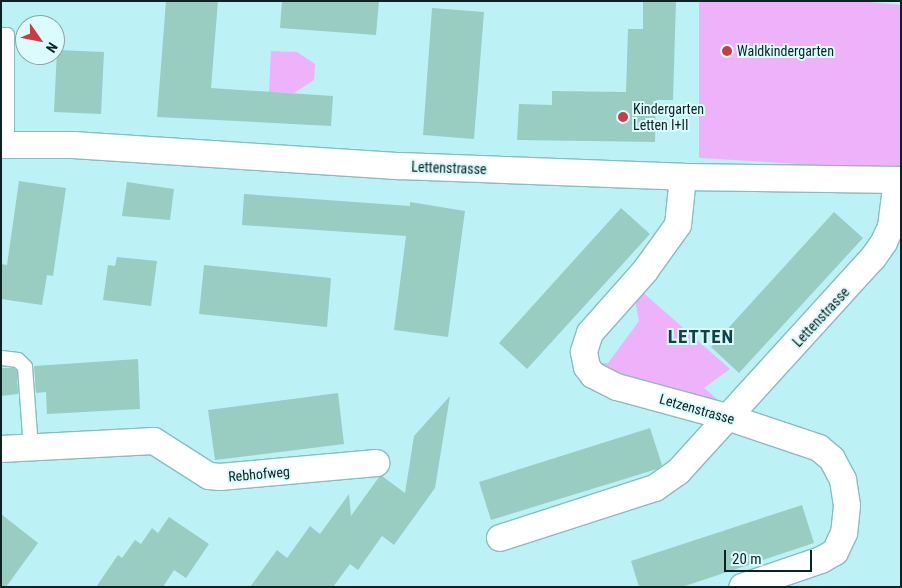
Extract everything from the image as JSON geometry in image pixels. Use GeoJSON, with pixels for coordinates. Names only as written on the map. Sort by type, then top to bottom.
{"type":"FeatureCollection","features":[{"type":"Feature","properties":{"kind":"street","name":"Lettenstrasse"},"geometry":{"type":"LineString","coordinates":[[4,144],[73,144],[400,166],[683,178],[899,180],[894,210],[884,242],[859,276],[678,472],[655,488],[500,538]]}},
{"type":"Feature","properties":{"kind":"street","name":"Letzenstrasse"},"geometry":{"type":"LineString","coordinates":[[683,178],[678,224],[645,271],[590,333],[584,352],[585,360],[587,367],[593,375],[617,387],[727,417],[819,448],[832,459],[843,480],[847,506],[844,533],[834,552],[821,560],[742,587]]}},
{"type":"Feature","properties":{"kind":"street","name":"Rebhofweg"},"geometry":{"type":"LineString","coordinates":[[1,449],[154,441],[209,476],[220,477],[376,463]]}},
{"type":"Feature","properties":{"kind":"lane"},"geometry":{"type":"LineString","coordinates":[[1,35],[7,35],[4,144]]}},
{"type":"Feature","properties":{"kind":"lane"},"geometry":{"type":"LineString","coordinates":[[1,358],[12,358],[25,367],[32,448]]}},
{"type":"Feature","properties":{"kind":"shaded area"},"geometry":{"type":"Polygon","coordinates":[[[699,1],[858,1],[901,5],[901,170],[699,158],[699,1]]]}},
{"type":"Feature","properties":{"kind":"shaded area"},"geometry":{"type":"Polygon","coordinates":[[[271,51],[297,52],[315,64],[314,80],[294,93],[269,92],[271,51]]]}},
{"type":"Feature","properties":{"kind":"shaded area"},"geometry":{"type":"Polygon","coordinates":[[[639,289],[730,369],[704,388],[719,401],[703,403],[612,376],[600,363],[608,363],[639,321],[634,294],[639,289]]]}},
{"type":"Feature","properties":{"kind":"building"},"geometry":{"type":"Polygon","coordinates":[[[166,1],[218,1],[211,88],[333,96],[331,126],[157,117],[166,1]]]}},
{"type":"Feature","properties":{"kind":"building"},"geometry":{"type":"Polygon","coordinates":[[[282,1],[379,1],[376,35],[280,28],[282,1]]]}},
{"type":"Feature","properties":{"kind":"building"},"geometry":{"type":"Polygon","coordinates":[[[643,1],[676,1],[673,100],[656,100],[655,142],[517,140],[519,104],[552,105],[552,91],[626,92],[628,29],[643,29],[643,1]]]}},
{"type":"Feature","properties":{"kind":"building"},"geometry":{"type":"Polygon","coordinates":[[[432,8],[484,12],[474,139],[423,135],[432,8]]]}},
{"type":"Feature","properties":{"kind":"building"},"geometry":{"type":"Polygon","coordinates":[[[65,50],[104,52],[101,114],[54,112],[56,65],[65,65],[65,50]]]}},
{"type":"Feature","properties":{"kind":"building"},"geometry":{"type":"Polygon","coordinates":[[[19,181],[66,188],[53,276],[47,275],[42,305],[1,299],[1,264],[7,265],[19,181]]]}},
{"type":"Feature","properties":{"kind":"building"},"geometry":{"type":"Polygon","coordinates":[[[127,182],[174,189],[170,220],[122,216],[127,182]]]}},
{"type":"Feature","properties":{"kind":"building"},"geometry":{"type":"Polygon","coordinates":[[[244,194],[410,206],[410,202],[465,211],[448,337],[394,330],[406,236],[242,225],[244,194]]]}},
{"type":"Feature","properties":{"kind":"building"},"geometry":{"type":"Polygon","coordinates":[[[621,208],[650,234],[527,369],[499,343],[621,208]]]}},
{"type":"Feature","properties":{"kind":"building"},"geometry":{"type":"Polygon","coordinates":[[[834,212],[863,238],[739,373],[711,347],[834,212]]]}},
{"type":"Feature","properties":{"kind":"building"},"geometry":{"type":"Polygon","coordinates":[[[117,257],[157,261],[151,306],[103,300],[108,265],[115,266],[117,257]]]}},
{"type":"Feature","properties":{"kind":"building"},"geometry":{"type":"Polygon","coordinates":[[[204,265],[331,278],[327,327],[199,314],[204,265]]]}},
{"type":"Feature","properties":{"kind":"building"},"geometry":{"type":"Polygon","coordinates":[[[138,359],[140,409],[47,414],[46,392],[36,393],[34,366],[138,359]]]}},
{"type":"Feature","properties":{"kind":"building"},"geometry":{"type":"Polygon","coordinates":[[[1,368],[14,368],[17,371],[18,394],[1,396],[1,368]]]}},
{"type":"Feature","properties":{"kind":"building"},"geometry":{"type":"Polygon","coordinates":[[[338,393],[344,444],[215,460],[208,410],[338,393]]]}},
{"type":"Feature","properties":{"kind":"building"},"geometry":{"type":"Polygon","coordinates":[[[450,396],[435,488],[394,545],[382,536],[358,570],[350,564],[333,587],[250,587],[277,550],[287,558],[310,526],[320,534],[349,494],[351,516],[379,477],[382,476],[405,493],[414,436],[450,396]]]}},
{"type":"Feature","properties":{"kind":"building"},"geometry":{"type":"Polygon","coordinates":[[[650,428],[662,465],[657,469],[491,520],[479,482],[650,428]]]}},
{"type":"Feature","properties":{"kind":"building"},"geometry":{"type":"Polygon","coordinates":[[[802,505],[814,543],[682,587],[639,587],[631,561],[802,505]]]}},
{"type":"Feature","properties":{"kind":"building"},"geometry":{"type":"Polygon","coordinates":[[[1,514],[38,543],[6,587],[1,587],[1,514]]]}},
{"type":"Feature","properties":{"kind":"building"},"geometry":{"type":"Polygon","coordinates":[[[169,517],[209,544],[186,578],[174,570],[163,587],[96,587],[118,555],[122,558],[135,540],[141,544],[152,528],[158,533],[169,517]]]}},
{"type":"Feature","properties":{"kind":"place","name":"Waldkindergarten"},"geometry":{"type":"Point","coordinates":[727,51]}},
{"type":"Feature","properties":{"kind":"place","name":"Kindergarten Letten I+II"},"geometry":{"type":"Point","coordinates":[623,117]}},
{"type":"Feature","properties":{"kind":"district","name":"LETTEN"},"geometry":{"type":"Point","coordinates":[701,337]}}]}
